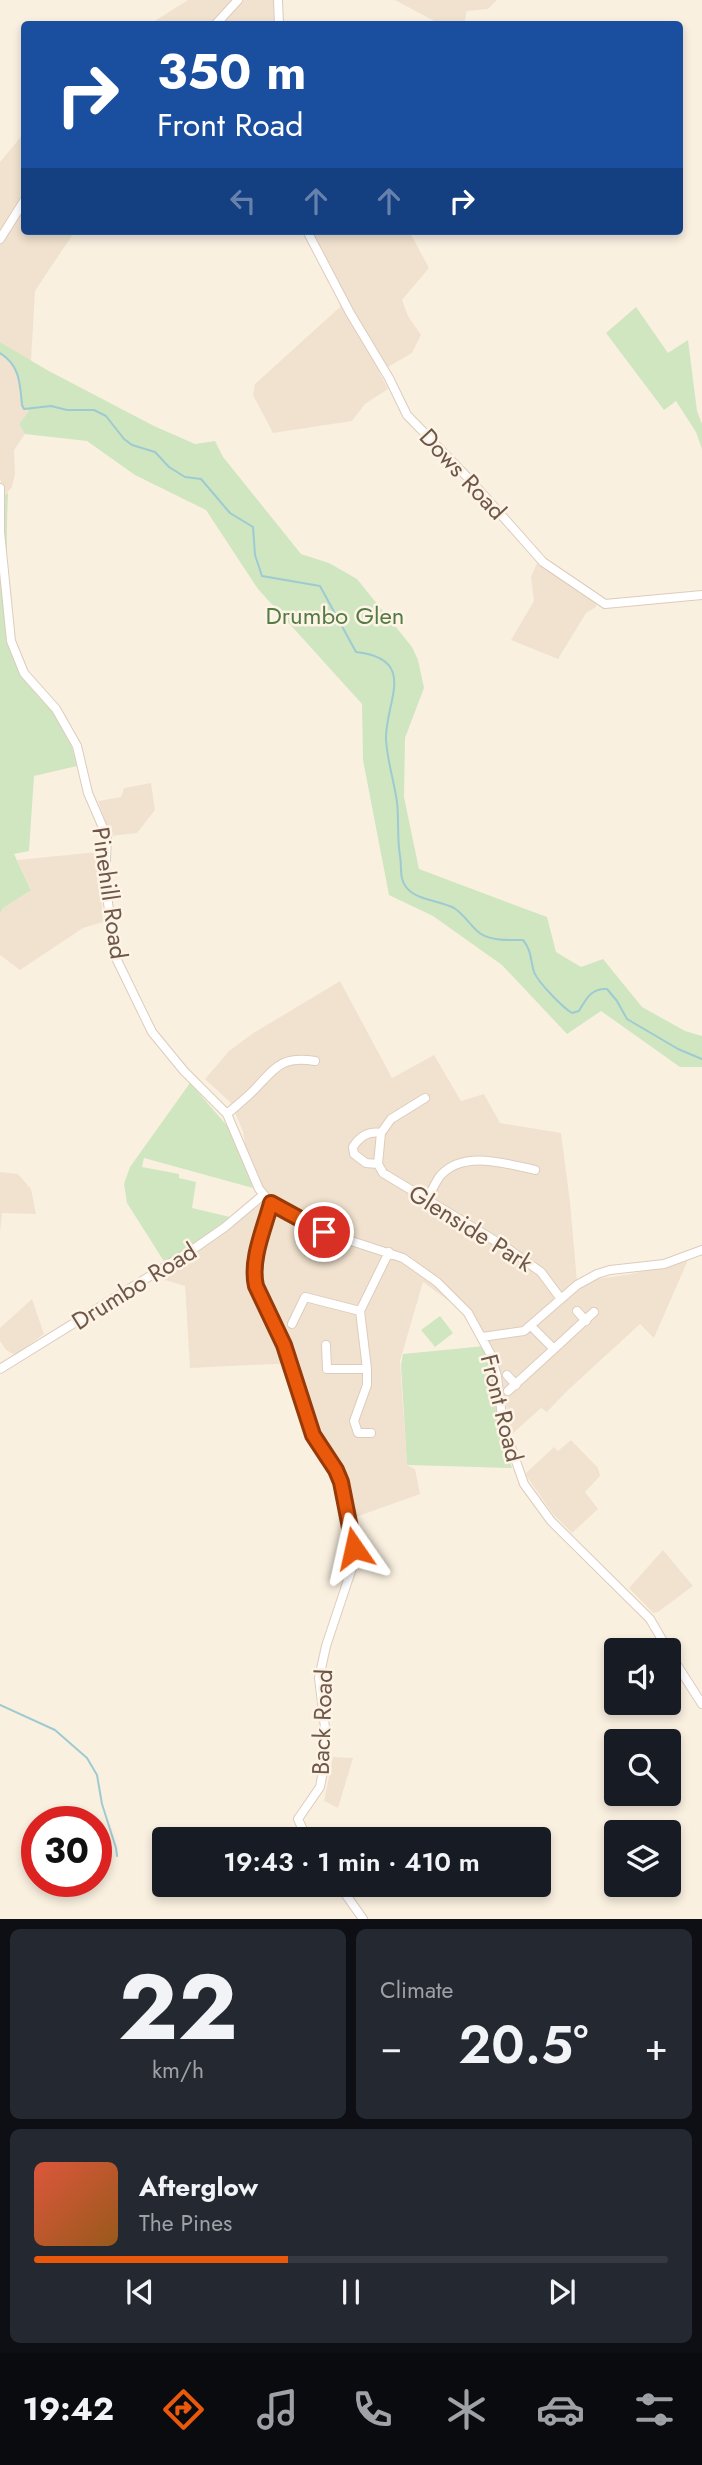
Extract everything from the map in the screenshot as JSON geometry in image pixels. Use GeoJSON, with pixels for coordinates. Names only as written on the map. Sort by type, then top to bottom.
{"type":"FeatureCollection","features":[{"type":"Feature","properties":{"kind":"street"},"geometry":{"type":"LineString","coordinates":[[219,21],[238,0]]}},
{"type":"Feature","properties":{"kind":"street"},"geometry":{"type":"LineString","coordinates":[[278,0],[279,21]]}},
{"type":"Feature","properties":{"kind":"street"},"geometry":{"type":"LineString","coordinates":[[0,239],[21,206]]}},
{"type":"Feature","properties":{"kind":"street","name":"Dows Road"},"geometry":{"type":"LineString","coordinates":[[309,235],[349,313],[389,378],[407,415],[472,482],[543,562],[605,604],[702,595]]}},
{"type":"Feature","properties":{"kind":"street","name":"Pinehill Road"},"geometry":{"type":"LineString","coordinates":[[0,488],[1,532],[11,641],[24,673],[56,709],[77,746],[88,793],[105,829],[108,848],[106,900],[118,967],[160,1044],[228,1114],[263,1195]]}},
{"type":"Feature","properties":{"kind":"street"},"geometry":{"type":"LineString","coordinates":[[228,1114],[276,1066],[293,1060],[315,1061]]}},
{"type":"Feature","properties":{"kind":"street","name":"Glenside Park"},"geometry":{"type":"LineString","coordinates":[[425,1098],[391,1119],[381,1133],[366,1134],[353,1147],[354,1154],[366,1163],[377,1164],[383,1173],[508,1248],[541,1272],[561,1299]]}},
{"type":"Feature","properties":{"kind":"street"},"geometry":{"type":"LineString","coordinates":[[377,1164],[381,1133]]}},
{"type":"Feature","properties":{"kind":"street"},"geometry":{"type":"LineString","coordinates":[[521,1167],[522,1155]]}},
{"type":"Feature","properties":{"kind":"street"},"geometry":{"type":"LineString","coordinates":[[427,1200],[440,1177],[461,1163],[495,1161],[535,1170]]}},
{"type":"Feature","properties":{"kind":"street","name":"Front Road"},"geometry":{"type":"LineString","coordinates":[[263,1195],[271,1203],[324,1232],[389,1252],[419,1268],[468,1313],[491,1356],[506,1434],[524,1484],[551,1521],[650,1619],[661,1638]]}},
{"type":"Feature","properties":{"kind":"street","name":"Drumbo Road"},"geometry":{"type":"LineString","coordinates":[[0,1369],[192,1250],[263,1195]]}},
{"type":"Feature","properties":{"kind":"street","name":"Back Road"},"geometry":{"type":"LineString","coordinates":[[271,1203],[254,1270],[256,1286],[284,1345],[313,1435],[341,1482],[354,1548],[352,1568],[326,1646],[319,1678],[326,1746],[320,1787],[298,1819],[302,1827]]}},
{"type":"Feature","properties":{"kind":"street"},"geometry":{"type":"LineString","coordinates":[[482,1337],[514,1334],[531,1326],[577,1285],[597,1274],[664,1264],[702,1250]]}},
{"type":"Feature","properties":{"kind":"street"},"geometry":{"type":"LineString","coordinates":[[371,1433],[358,1433],[354,1421],[367,1385],[360,1311],[389,1252]]}},
{"type":"Feature","properties":{"kind":"street"},"geometry":{"type":"LineString","coordinates":[[292,1324],[305,1297],[311,1296],[360,1311]]}},
{"type":"Feature","properties":{"kind":"street"},"geometry":{"type":"LineString","coordinates":[[577,1311],[586,1321]]}},
{"type":"Feature","properties":{"kind":"street"},"geometry":{"type":"LineString","coordinates":[[508,1391],[594,1312]]}},
{"type":"Feature","properties":{"kind":"street"},"geometry":{"type":"LineString","coordinates":[[531,1326],[554,1349]]}},
{"type":"Feature","properties":{"kind":"street"},"geometry":{"type":"LineString","coordinates":[[326,1345],[327,1368],[367,1369]]}},
{"type":"Feature","properties":{"kind":"street"},"geometry":{"type":"LineString","coordinates":[[507,1376],[516,1385]]}},
{"type":"Feature","properties":{"kind":"street","name":"Front Road"},"geometry":{"type":"LineString","coordinates":[[681,1671],[702,1704]]}},
{"type":"Feature","properties":{"kind":"street"},"geometry":{"type":"LineString","coordinates":[[347,1897],[363,1919]]}},
{"type":"Feature","properties":{"kind":"shaded area"},"geometry":{"type":"Polygon","coordinates":[[[188,0],[276,0],[277,21],[155,21],[188,0]]]}},
{"type":"Feature","properties":{"kind":"shaded area"},"geometry":{"type":"Polygon","coordinates":[[[395,0],[497,0],[488,9],[467,11],[465,21],[434,21],[395,0]]]}},
{"type":"Feature","properties":{"kind":"shaded area"},"geometry":{"type":"Polygon","coordinates":[[[21,137],[21,235],[72,235],[35,291],[31,361],[0,342],[0,162],[21,137]]]}},
{"type":"Feature","properties":{"kind":"shaded area"},"geometry":{"type":"Polygon","coordinates":[[[313,235],[411,235],[429,268],[402,300],[408,316],[421,335],[412,353],[379,372],[388,389],[365,404],[352,421],[273,433],[253,395],[255,384],[340,307],[340,289],[313,235]]]}},
{"type":"Feature","properties":{"kind":"shaded area"},"geometry":{"type":"Polygon","coordinates":[[[0,355],[12,364],[18,374],[21,405],[29,411],[19,424],[25,434],[14,450],[15,474],[12,487],[5,495],[0,479],[0,355]]]}},
{"type":"Feature","properties":{"kind":"shaded area"},"geometry":{"type":"Polygon","coordinates":[[[537,563],[597,603],[596,607],[586,613],[558,659],[511,640],[534,601],[531,577],[537,563]]]}},
{"type":"Feature","properties":{"kind":"shaded area"},"geometry":{"type":"Polygon","coordinates":[[[151,783],[155,810],[137,833],[111,836],[98,801],[121,797],[124,788],[151,783]]]}},
{"type":"Feature","properties":{"kind":"shaded area"},"geometry":{"type":"Polygon","coordinates":[[[98,852],[103,922],[83,928],[20,970],[0,955],[0,913],[3,908],[31,889],[17,860],[98,852]]]}},
{"type":"Feature","properties":{"kind":"shaded area"},"geometry":{"type":"Polygon","coordinates":[[[340,981],[392,1078],[434,1055],[461,1101],[484,1094],[500,1123],[561,1133],[577,1282],[631,1274],[688,1260],[654,1338],[640,1324],[547,1412],[541,1408],[511,1435],[501,1374],[495,1373],[468,1315],[423,1282],[400,1361],[407,1465],[415,1469],[420,1494],[353,1518],[341,1476],[322,1433],[310,1414],[295,1363],[190,1368],[185,1286],[158,1278],[232,1223],[260,1198],[248,1163],[243,1131],[230,1102],[205,1079],[229,1051],[252,1034],[340,981]]]}},
{"type":"Feature","properties":{"kind":"shaded area"},"geometry":{"type":"Polygon","coordinates":[[[0,1172],[18,1174],[31,1189],[36,1214],[2,1213],[0,1233],[0,1172]]]}},
{"type":"Feature","properties":{"kind":"shaded area"},"geometry":{"type":"Polygon","coordinates":[[[32,1299],[44,1334],[15,1355],[6,1350],[0,1341],[0,1328],[32,1299]]]}},
{"type":"Feature","properties":{"kind":"shaded area"},"geometry":{"type":"Polygon","coordinates":[[[571,1440],[598,1468],[600,1476],[585,1492],[598,1509],[572,1533],[553,1514],[525,1474],[554,1447],[558,1451],[571,1440]]]}},
{"type":"Feature","properties":{"kind":"shaded area"},"geometry":{"type":"Polygon","coordinates":[[[663,1550],[693,1586],[653,1613],[629,1588],[663,1550]]]}},
{"type":"Feature","properties":{"kind":"shaded area"},"geometry":{"type":"Polygon","coordinates":[[[333,1757],[353,1758],[338,1808],[324,1801],[333,1757]]]}},
{"type":"Feature","properties":{"kind":"green space"},"geometry":{"type":"Polygon","coordinates":[[[636,307],[668,353],[688,340],[697,411],[702,424],[702,449],[696,432],[676,401],[664,410],[606,333],[636,307]]]}},
{"type":"Feature","properties":{"kind":"green space","name":"Drumbo Glen"},"geometry":{"type":"Polygon","coordinates":[[[0,342],[154,426],[195,444],[215,441],[223,457],[301,554],[329,563],[357,579],[412,647],[418,660],[424,688],[405,738],[404,797],[419,869],[547,917],[556,952],[581,967],[603,959],[642,1007],[685,1031],[702,1036],[702,1067],[680,1067],[601,1011],[567,1034],[502,965],[433,916],[389,895],[363,760],[362,704],[258,589],[206,510],[135,475],[87,441],[25,434],[19,424],[29,411],[21,406],[17,377],[11,365],[0,355],[0,342]]]}},
{"type":"Feature","properties":{"kind":"green space"},"geometry":{"type":"Polygon","coordinates":[[[8,493],[9,598],[19,658],[15,662],[30,687],[53,709],[70,740],[77,766],[34,776],[29,851],[14,854],[31,890],[3,908],[0,913],[0,497],[8,493]]]}},
{"type":"Feature","properties":{"kind":"green space"},"geometry":{"type":"Polygon","coordinates":[[[190,1083],[229,1128],[253,1188],[144,1158],[142,1167],[179,1174],[179,1178],[196,1182],[192,1208],[234,1218],[205,1240],[165,1263],[127,1203],[124,1184],[130,1167],[190,1083]]]}},
{"type":"Feature","properties":{"kind":"green space"},"geometry":{"type":"Polygon","coordinates":[[[440,1316],[453,1333],[435,1347],[421,1330],[440,1316]]]}},
{"type":"Feature","properties":{"kind":"green space"},"geometry":{"type":"Polygon","coordinates":[[[485,1346],[493,1374],[501,1431],[512,1468],[407,1465],[401,1365],[403,1354],[485,1346]]]}},
{"type":"Feature","properties":{"kind":"waterway"},"geometry":{"type":"LineString","coordinates":[[0,353],[15,369],[24,409],[51,406],[67,410],[94,410],[106,416],[132,445],[155,452],[169,467],[185,477],[201,479],[230,513],[253,527],[255,555],[262,576],[320,586],[356,652],[375,656],[387,663],[393,673],[394,684],[386,739],[397,802],[402,876],[406,887],[422,898],[454,908],[485,936],[502,940],[523,940],[536,976],[572,1013],[579,1011],[593,992],[607,989],[627,1019],[678,1049],[702,1059]]}},
{"type":"Feature","properties":{"kind":"waterway"},"geometry":{"type":"LineString","coordinates":[[0,1705],[55,1730],[87,1758],[97,1775],[117,1856]]}},
{"type":"Feature","properties":{"kind":"route"},"geometry":{"type":"LineString","coordinates":[[324,1232],[271,1203],[255,1264],[254,1278],[284,1345],[309,1426],[341,1482],[354,1548]]}}]}
